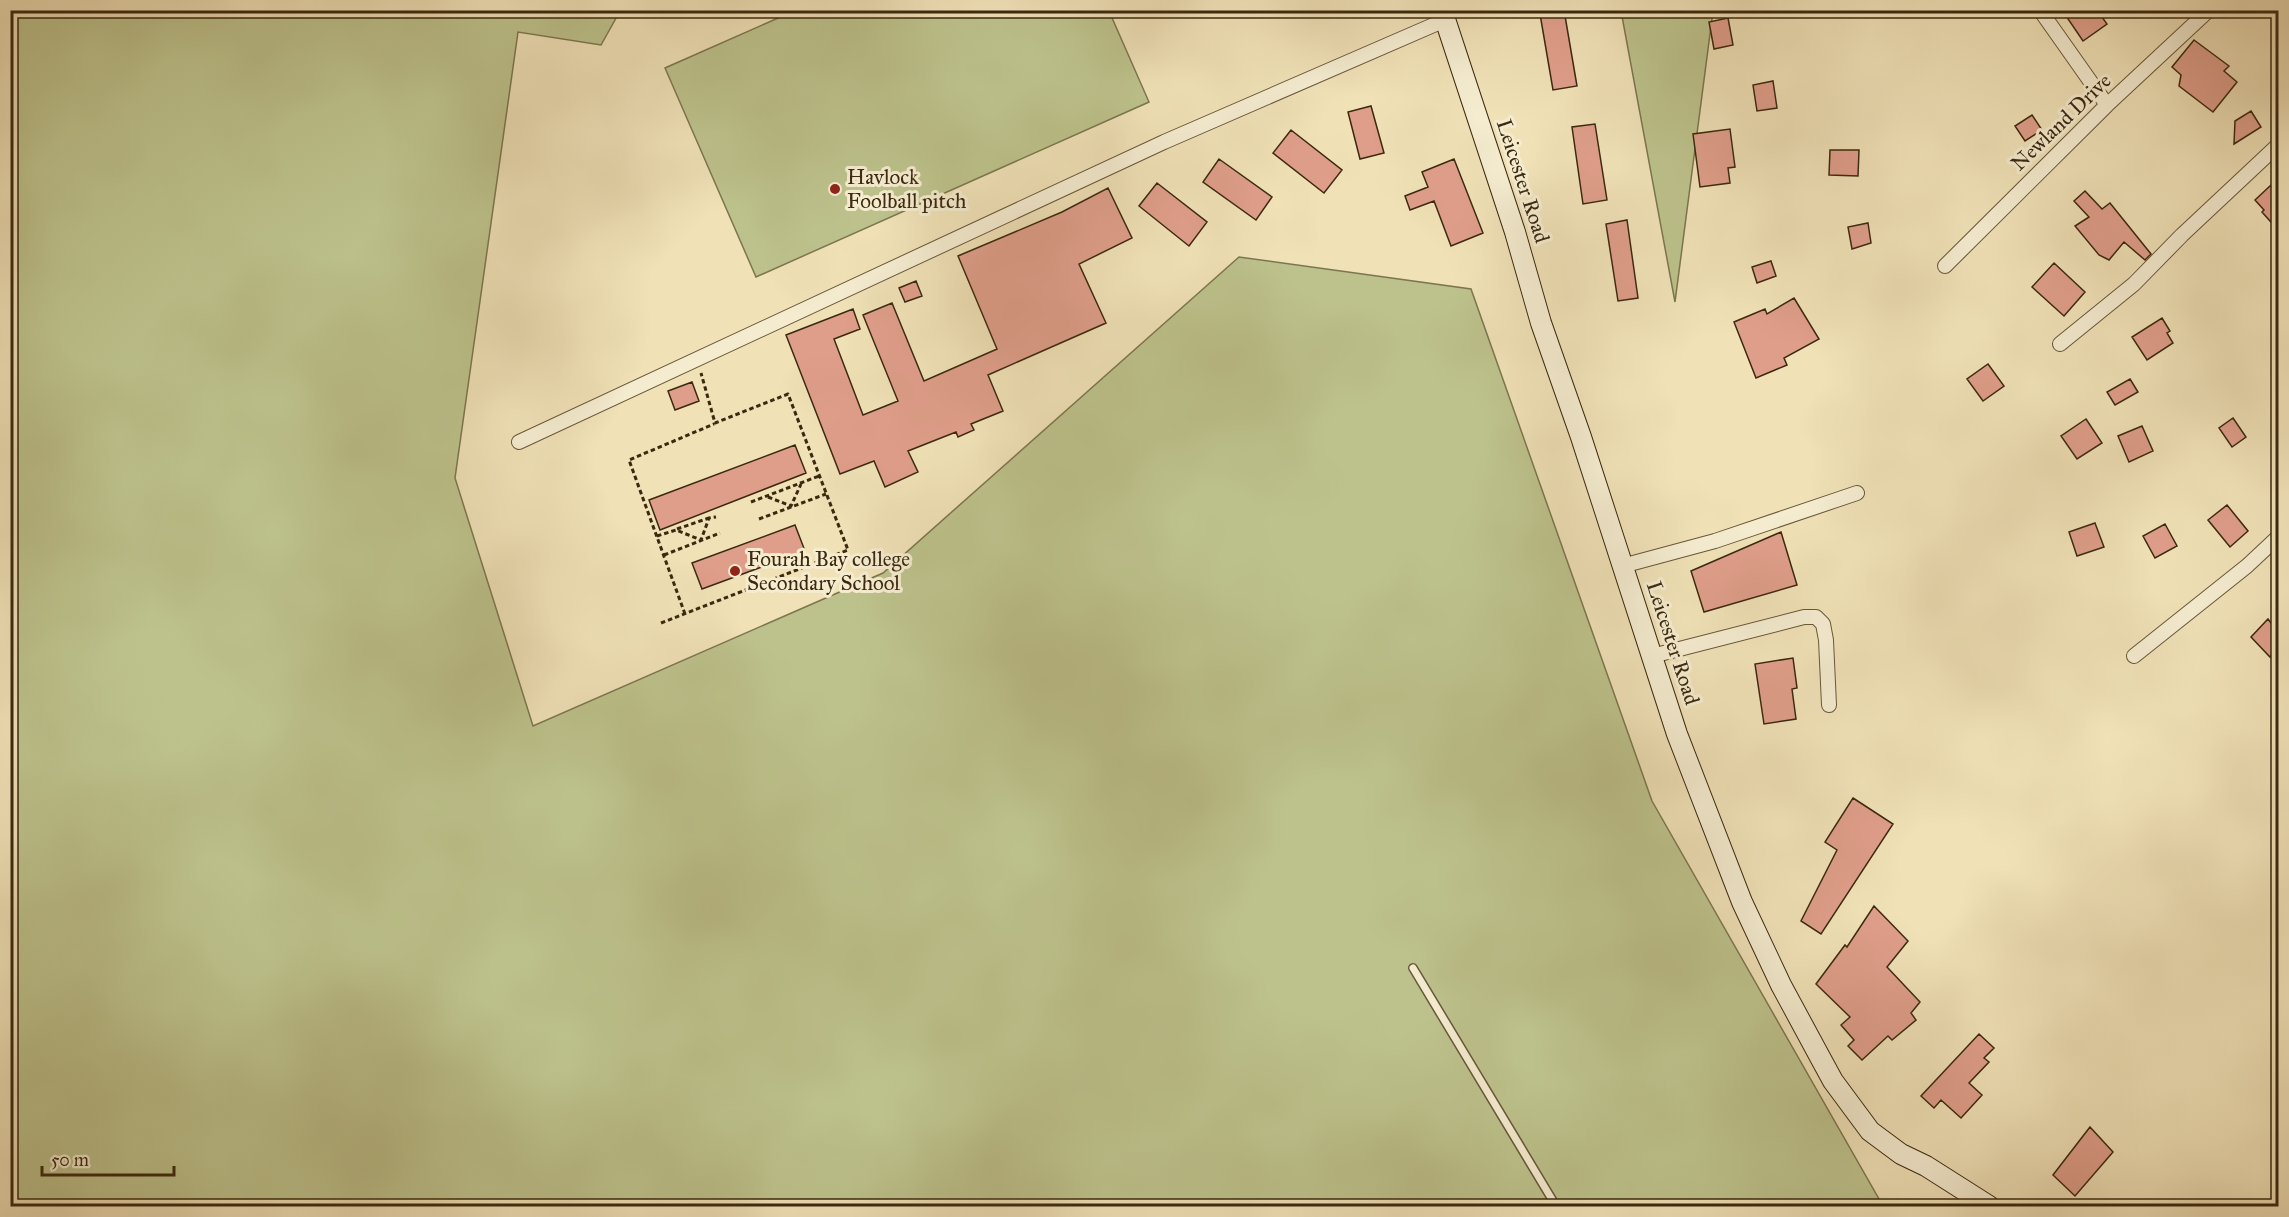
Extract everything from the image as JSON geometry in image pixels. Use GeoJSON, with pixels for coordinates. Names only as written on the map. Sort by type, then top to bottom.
{"type":"FeatureCollection","features":[{"type":"Feature","properties":{"kind":"street"},"geometry":{"type":"LineString","coordinates":[[2040,10],[2107,105]]}},
{"type":"Feature","properties":{"kind":"street","name":"Newland Drive"},"geometry":{"type":"LineString","coordinates":[[1945,266],[2107,105],[2209,10]]}},
{"type":"Feature","properties":{"kind":"street"},"geometry":{"type":"LineString","coordinates":[[519,442],[1443,15]]}},
{"type":"Feature","properties":{"kind":"street","name":"Leicester Road"},"geometry":{"type":"LineString","coordinates":[[1443,15],[1515,232],[1541,324],[1581,437],[1677,734],[1742,902],[1781,984],[1833,1081],[1870,1131],[1901,1154],[1926,1166],[1989,1206]]}},
{"type":"Feature","properties":{"kind":"street"},"geometry":{"type":"LineString","coordinates":[[2060,344],[2134,284],[2182,235],[2278,145]]}},
{"type":"Feature","properties":{"kind":"street"},"geometry":{"type":"LineString","coordinates":[[1622,566],[1714,542],[1857,493]]}},
{"type":"Feature","properties":{"kind":"street"},"geometry":{"type":"LineString","coordinates":[[2134,656],[2247,566],[2278,537]]}},
{"type":"Feature","properties":{"kind":"street"},"geometry":{"type":"LineString","coordinates":[[1652,656],[1804,617],[1816,617],[1823,624],[1826,640],[1829,705]]}},
{"type":"Feature","properties":{"kind":"lane"},"geometry":{"type":"LineString","coordinates":[[1413,968],[1556,1206]]}},
{"type":"Feature","properties":{"kind":"path"},"geometry":{"type":"LineString","coordinates":[[697,358],[715,423]]}},
{"type":"Feature","properties":{"kind":"path"},"geometry":{"type":"LineString","coordinates":[[661,623],[685,614],[848,550],[788,394],[629,460],[685,614]]}},
{"type":"Feature","properties":{"kind":"path"},"geometry":{"type":"LineString","coordinates":[[751,502],[819,476]]}},
{"type":"Feature","properties":{"kind":"path"},"geometry":{"type":"LineString","coordinates":[[791,506],[801,484]]}},
{"type":"Feature","properties":{"kind":"path"},"geometry":{"type":"LineString","coordinates":[[759,519],[826,494]]}},
{"type":"Feature","properties":{"kind":"path"},"geometry":{"type":"LineString","coordinates":[[766,496],[791,506]]}},
{"type":"Feature","properties":{"kind":"path"},"geometry":{"type":"LineString","coordinates":[[657,536],[716,516]]}},
{"type":"Feature","properties":{"kind":"path"},"geometry":{"type":"LineString","coordinates":[[701,540],[709,518]]}},
{"type":"Feature","properties":{"kind":"path"},"geometry":{"type":"LineString","coordinates":[[676,530],[701,540]]}},
{"type":"Feature","properties":{"kind":"path"},"geometry":{"type":"LineString","coordinates":[[664,555],[720,534]]}},
{"type":"Feature","properties":{"kind":"green space"},"geometry":{"type":"Polygon","coordinates":[[[10,11],[620,11],[601,45],[518,32],[455,478],[533,726],[883,573],[1239,257],[1471,289],[1652,801],[1883,1206],[11,1206],[10,11]]]}},
{"type":"Feature","properties":{"kind":"green space","name":"Havlock Foolball pitch"},"geometry":{"type":"Polygon","coordinates":[[[794,11],[1109,11],[1149,102],[756,277],[665,68],[794,11]]]}},
{"type":"Feature","properties":{"kind":"green space"},"geometry":{"type":"Polygon","coordinates":[[[1621,11],[1713,11],[1675,302],[1621,11]]]}},
{"type":"Feature","properties":{"kind":"building"},"geometry":{"type":"Polygon","coordinates":[[[1564,10],[1577,86],[1553,90],[1540,14],[1564,10]]]}},
{"type":"Feature","properties":{"kind":"building"},"geometry":{"type":"Polygon","coordinates":[[[2062,10],[2097,10],[2107,24],[2083,41],[2062,10]]]}},
{"type":"Feature","properties":{"kind":"building"},"geometry":{"type":"Polygon","coordinates":[[[1728,18],[1733,45],[1714,49],[1709,22],[1728,18]]]}},
{"type":"Feature","properties":{"kind":"building"},"geometry":{"type":"Polygon","coordinates":[[[2194,40],[2229,66],[2224,71],[2237,82],[2213,112],[2179,86],[2181,75],[2172,67],[2194,40]]]}},
{"type":"Feature","properties":{"kind":"building"},"geometry":{"type":"Polygon","coordinates":[[[1773,81],[1777,108],[1757,111],[1753,85],[1773,81]]]}},
{"type":"Feature","properties":{"kind":"building"},"geometry":{"type":"Polygon","coordinates":[[[1371,106],[1384,153],[1360,159],[1348,112],[1371,106]]]}},
{"type":"Feature","properties":{"kind":"building"},"geometry":{"type":"Polygon","coordinates":[[[2251,111],[2261,127],[2234,144],[2235,121],[2251,111]]]}},
{"type":"Feature","properties":{"kind":"building"},"geometry":{"type":"Polygon","coordinates":[[[2032,115],[2042,130],[2025,141],[2015,126],[2032,115]]]}},
{"type":"Feature","properties":{"kind":"building"},"geometry":{"type":"Polygon","coordinates":[[[1595,124],[1607,200],[1583,204],[1572,127],[1595,124]]]}},
{"type":"Feature","properties":{"kind":"building"},"geometry":{"type":"Polygon","coordinates":[[[1730,129],[1735,167],[1728,168],[1730,183],[1700,187],[1693,134],[1730,129]]]}},
{"type":"Feature","properties":{"kind":"building"},"geometry":{"type":"Polygon","coordinates":[[[1291,130],[1342,170],[1324,193],[1273,153],[1291,130]]]}},
{"type":"Feature","properties":{"kind":"building"},"geometry":{"type":"Polygon","coordinates":[[[1830,150],[1859,150],[1858,176],[1829,175],[1830,150]]]}},
{"type":"Feature","properties":{"kind":"building"},"geometry":{"type":"Polygon","coordinates":[[[1219,159],[1272,197],[1256,220],[1203,182],[1219,159]]]}},
{"type":"Feature","properties":{"kind":"building"},"geometry":{"type":"Polygon","coordinates":[[[1454,159],[1483,233],[1451,246],[1434,201],[1410,210],[1405,196],[1428,187],[1422,172],[1454,159]]]}},
{"type":"Feature","properties":{"kind":"building"},"geometry":{"type":"Polygon","coordinates":[[[1157,183],[1207,222],[1189,246],[1139,206],[1157,183]]]}},
{"type":"Feature","properties":{"kind":"building"},"geometry":{"type":"Polygon","coordinates":[[[2271,185],[2278,193],[2278,230],[2255,200],[2271,185]]]}},
{"type":"Feature","properties":{"kind":"building"},"geometry":{"type":"Polygon","coordinates":[[[1108,188],[1132,238],[1079,264],[1106,323],[988,375],[1003,411],[971,424],[974,430],[958,437],[956,432],[908,451],[918,472],[885,487],[874,461],[840,474],[786,335],[853,309],[860,329],[834,339],[863,415],[898,401],[863,315],[892,303],[924,381],[997,349],[958,256],[1062,212],[1108,188]]]}},
{"type":"Feature","properties":{"kind":"building"},"geometry":{"type":"Polygon","coordinates":[[[2085,191],[2102,209],[2110,203],[2151,254],[2145,260],[2124,242],[2109,260],[2099,255],[2075,226],[2089,217],[2074,201],[2085,191]]]}},
{"type":"Feature","properties":{"kind":"building"},"geometry":{"type":"Polygon","coordinates":[[[1627,220],[1638,298],[1618,301],[1606,224],[1627,220]]]}},
{"type":"Feature","properties":{"kind":"building"},"geometry":{"type":"Polygon","coordinates":[[[1868,223],[1871,243],[1852,249],[1848,227],[1868,223]]]}},
{"type":"Feature","properties":{"kind":"building"},"geometry":{"type":"Polygon","coordinates":[[[1771,261],[1776,276],[1757,283],[1752,267],[1771,261]]]}},
{"type":"Feature","properties":{"kind":"building"},"geometry":{"type":"Polygon","coordinates":[[[2054,263],[2085,292],[2064,316],[2032,287],[2054,263]]]}},
{"type":"Feature","properties":{"kind":"building"},"geometry":{"type":"Polygon","coordinates":[[[916,281],[922,296],[905,302],[899,288],[916,281]]]}},
{"type":"Feature","properties":{"kind":"building"},"geometry":{"type":"Polygon","coordinates":[[[1794,298],[1819,339],[1784,358],[1787,365],[1756,378],[1734,322],[1765,309],[1767,314],[1794,298]]]}},
{"type":"Feature","properties":{"kind":"building"},"geometry":{"type":"Polygon","coordinates":[[[2162,318],[2170,331],[2167,333],[2173,343],[2147,360],[2132,337],[2162,318]]]}},
{"type":"Feature","properties":{"kind":"building"},"geometry":{"type":"Polygon","coordinates":[[[1988,364],[2004,386],[1983,401],[1967,379],[1988,364]]]}},
{"type":"Feature","properties":{"kind":"building"},"geometry":{"type":"Polygon","coordinates":[[[2130,379],[2138,392],[2115,405],[2107,392],[2130,379]]]}},
{"type":"Feature","properties":{"kind":"building"},"geometry":{"type":"Polygon","coordinates":[[[692,382],[699,401],[675,410],[668,391],[692,382]]]}},
{"type":"Feature","properties":{"kind":"building"},"geometry":{"type":"Polygon","coordinates":[[[2233,418],[2246,437],[2232,447],[2219,428],[2233,418]]]}},
{"type":"Feature","properties":{"kind":"building"},"geometry":{"type":"Polygon","coordinates":[[[2086,419],[2102,443],[2077,459],[2061,436],[2086,419]]]}},
{"type":"Feature","properties":{"kind":"building"},"geometry":{"type":"Polygon","coordinates":[[[2142,426],[2153,451],[2129,462],[2118,436],[2142,426]]]}},
{"type":"Feature","properties":{"kind":"building"},"geometry":{"type":"Polygon","coordinates":[[[795,445],[806,473],[660,530],[649,500],[795,445]]]}},
{"type":"Feature","properties":{"kind":"building"},"geometry":{"type":"Polygon","coordinates":[[[2227,505],[2248,531],[2230,547],[2208,520],[2227,505]]]}},
{"type":"Feature","properties":{"kind":"building"},"geometry":{"type":"Polygon","coordinates":[[[2095,523],[2104,547],[2077,556],[2069,532],[2095,523]]]}},
{"type":"Feature","properties":{"kind":"building"},"geometry":{"type":"Polygon","coordinates":[[[2165,524],[2177,546],[2155,558],[2143,536],[2165,524]]]}},
{"type":"Feature","properties":{"kind":"building"},"geometry":{"type":"Polygon","coordinates":[[[795,525],[805,551],[702,589],[692,563],[795,525]]]}},
{"type":"Feature","properties":{"kind":"building"},"geometry":{"type":"Polygon","coordinates":[[[1781,532],[1797,585],[1704,612],[1691,571],[1781,532]]]}},
{"type":"Feature","properties":{"kind":"building"},"geometry":{"type":"Polygon","coordinates":[[[2268,619],[2278,632],[2278,647],[2270,657],[2251,637],[2268,619]]]}},
{"type":"Feature","properties":{"kind":"building"},"geometry":{"type":"Polygon","coordinates":[[[1793,658],[1797,688],[1792,689],[1796,719],[1764,724],[1755,664],[1793,658]]]}},
{"type":"Feature","properties":{"kind":"building"},"geometry":{"type":"Polygon","coordinates":[[[1853,798],[1893,824],[1821,934],[1801,921],[1837,850],[1825,842],[1853,798]]]}},
{"type":"Feature","properties":{"kind":"building"},"geometry":{"type":"Polygon","coordinates":[[[1874,906],[1908,941],[1887,967],[1920,1002],[1911,1013],[1916,1020],[1892,1040],[1888,1036],[1862,1060],[1848,1046],[1854,1040],[1841,1025],[1850,1017],[1816,984],[1845,945],[1847,947],[1874,906]]]}},
{"type":"Feature","properties":{"kind":"building"},"geometry":{"type":"Polygon","coordinates":[[[1979,1034],[1994,1048],[1984,1058],[1989,1062],[1969,1083],[1982,1095],[1961,1118],[1941,1100],[1934,1108],[1921,1096],[1979,1034]]]}},
{"type":"Feature","properties":{"kind":"building"},"geometry":{"type":"Polygon","coordinates":[[[2090,1127],[2113,1152],[2075,1196],[2053,1175],[2090,1127]]]}},
{"type":"Feature","properties":{"kind":"place","name":"Havlock Foolball pitch"},"geometry":{"type":"Point","coordinates":[835,189]}},
{"type":"Feature","properties":{"kind":"place","name":"Fourah Bay college Secondary School"},"geometry":{"type":"Point","coordinates":[735,571]}}]}
